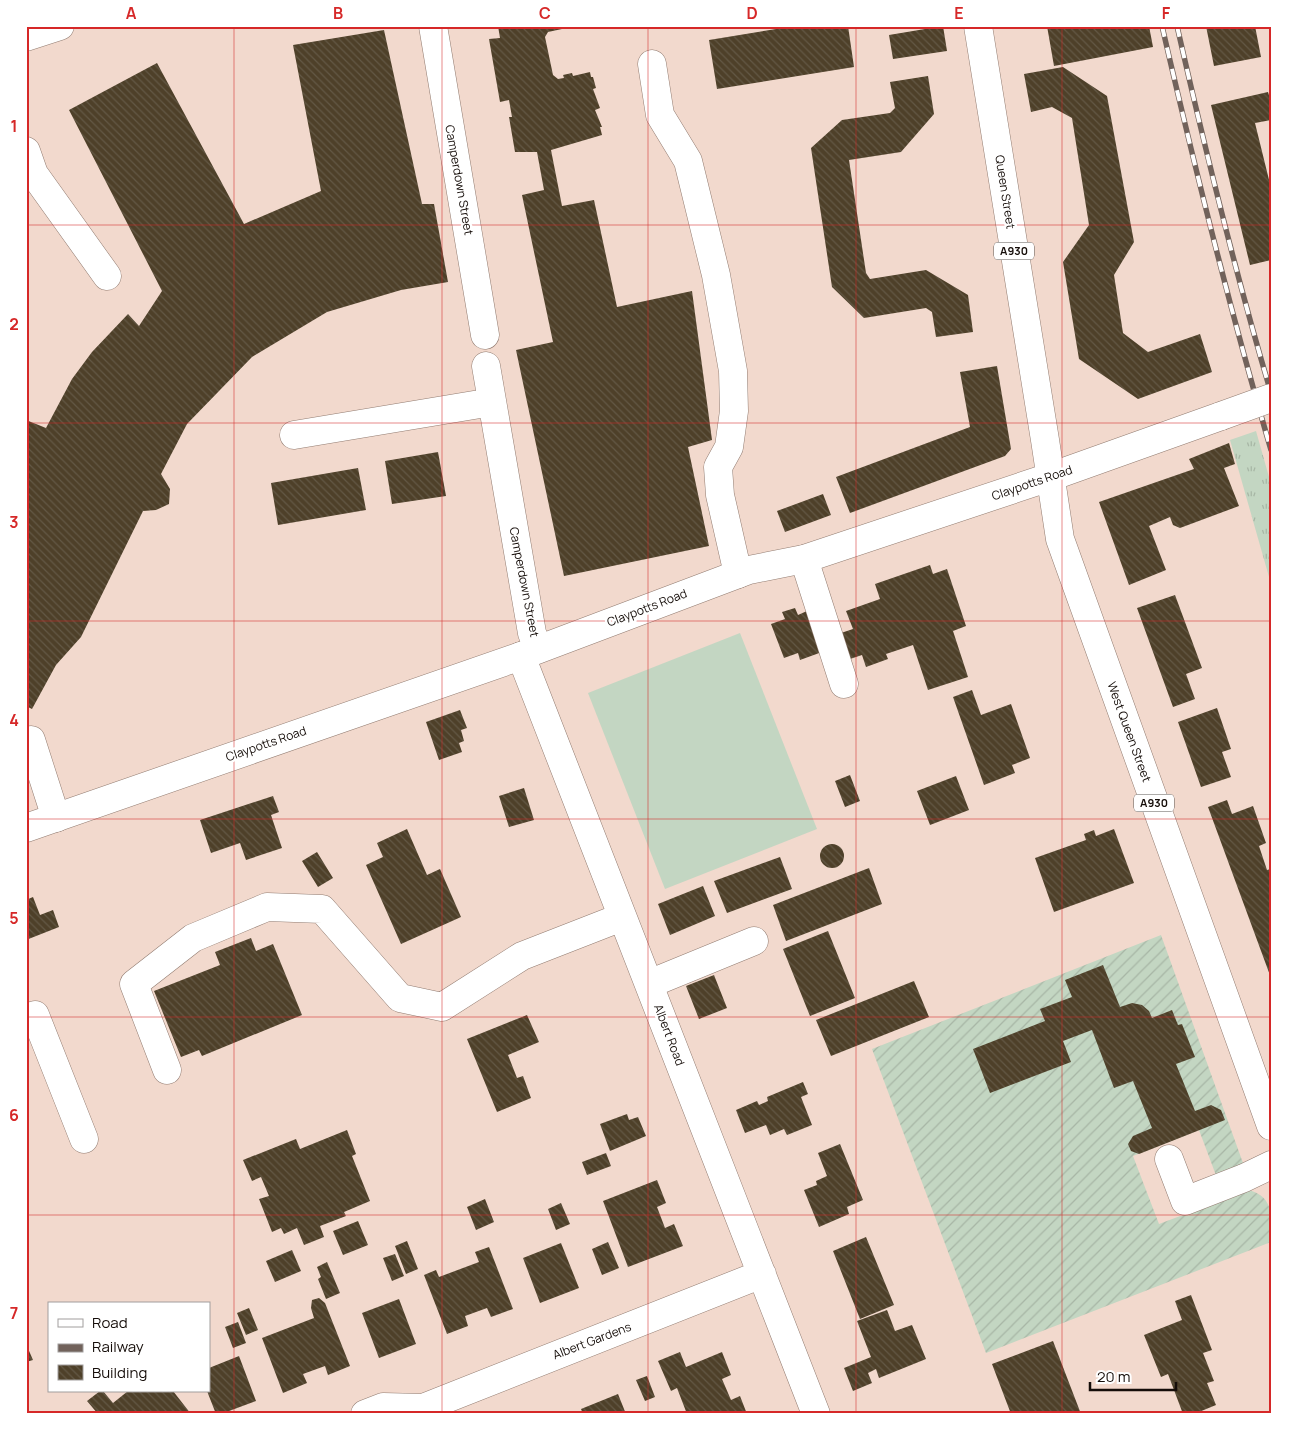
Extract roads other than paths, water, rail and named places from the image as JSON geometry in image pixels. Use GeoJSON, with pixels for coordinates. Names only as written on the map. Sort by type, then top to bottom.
{"type":"FeatureCollection","features":[{"type":"Feature","properties":{"kind":"main road","name":"Camperdown Street"},"geometry":{"type":"LineString","coordinates":[[433,26],[485,335]]}},
{"type":"Feature","properties":{"kind":"main road","name":"Queen Street"},"geometry":{"type":"LineString","coordinates":[[978,26],[1050,477]]}},
{"type":"Feature","properties":{"kind":"main road"},"geometry":{"type":"LineString","coordinates":[[652,64],[660,115],[688,161],[716,275],[728,342],[734,411],[729,447],[718,467],[720,495],[738,574]]}},
{"type":"Feature","properties":{"kind":"main road"},"geometry":{"type":"LineString","coordinates":[[26,151],[34,174],[107,276]]}},
{"type":"Feature","properties":{"kind":"main road","name":"Camperdown Street"},"geometry":{"type":"LineString","coordinates":[[486,366],[532,634],[529,652]]}},
{"type":"Feature","properties":{"kind":"main road","name":"Claypotts Road"},"geometry":{"type":"LineString","coordinates":[[26,828],[529,652],[749,570],[804,559],[1050,477],[1271,398]]}},
{"type":"Feature","properties":{"kind":"main road"},"geometry":{"type":"LineString","coordinates":[[294,435],[492,402]]}},
{"type":"Feature","properties":{"kind":"main road","name":"West Queen Street"},"geometry":{"type":"LineString","coordinates":[[1050,477],[1060,539],[1271,1126]]}},
{"type":"Feature","properties":{"kind":"main road"},"geometry":{"type":"LineString","coordinates":[[804,559],[844,684]]}},
{"type":"Feature","properties":{"kind":"main road","name":"Albert Road"},"geometry":{"type":"LineString","coordinates":[[529,652],[622,917],[816,1414]]}},
{"type":"Feature","properties":{"kind":"main road"},"geometry":{"type":"LineString","coordinates":[[31,740],[56,818]]}},
{"type":"Feature","properties":{"kind":"main road"},"geometry":{"type":"LineString","coordinates":[[167,1070],[134,984],[192,938],[268,907],[322,909],[400,998],[442,1006],[522,956],[622,917]]}},
{"type":"Feature","properties":{"kind":"main road"},"geometry":{"type":"LineString","coordinates":[[649,984],[754,941]]}},
{"type":"Feature","properties":{"kind":"main road"},"geometry":{"type":"LineString","coordinates":[[26,1018],[35,1015],[84,1139]]}},
{"type":"Feature","properties":{"kind":"main road"},"geometry":{"type":"LineString","coordinates":[[1169,1159],[1185,1201],[1244,1178],[1271,1165]]}},
{"type":"Feature","properties":{"kind":"main road","name":"Albert Gardens"},"geometry":{"type":"LineString","coordinates":[[364,1414],[383,1407],[420,1411],[762,1274]]}},
{"type":"Feature","properties":{"kind":"railway"},"geometry":{"type":"LineString","coordinates":[[1162,26],[1241,345],[1271,450]]}},
{"type":"Feature","properties":{"kind":"railway"},"geometry":{"type":"LineString","coordinates":[[1177,26],[1221,210],[1271,393]]}}]}
